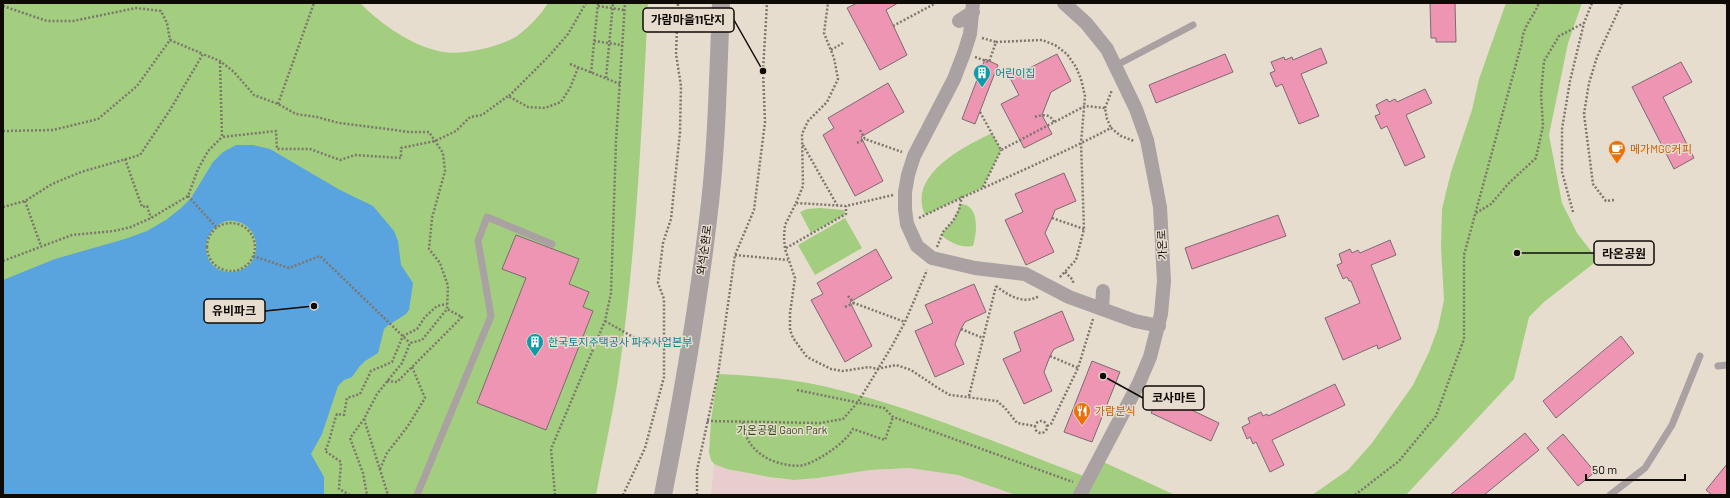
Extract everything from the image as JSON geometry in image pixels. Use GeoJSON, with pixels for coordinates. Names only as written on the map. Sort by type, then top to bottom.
{"type":"FeatureCollection","features":[{"type":"Feature","properties":{"kind":"street","name":"와석순환로"},"geometry":{"type":"LineString","coordinates":[[663,495],[686,376],[708,219],[715,126],[721,3]]}},
{"type":"Feature","properties":{"kind":"street","name":"가온로"},"geometry":{"type":"LineString","coordinates":[[1064,3],[1086,23],[1107,50],[1136,109],[1147,140],[1160,207],[1163,240],[1164,281],[1161,314],[1150,357],[1139,383],[1078,489]]}},
{"type":"Feature","properties":{"kind":"street"},"geometry":{"type":"LineString","coordinates":[[959,21],[973,8]]}},
{"type":"Feature","properties":{"kind":"street"},"geometry":{"type":"LineString","coordinates":[[973,8],[970,34],[964,53],[954,79],[914,156],[905,192],[907,224],[917,246],[932,258],[975,268],[1025,274],[1069,296],[1135,321],[1159,326]]}},
{"type":"Feature","properties":{"kind":"street"},"geometry":{"type":"LineString","coordinates":[[1100,308],[1103,291]]}},
{"type":"Feature","properties":{"kind":"lane"},"geometry":{"type":"LineString","coordinates":[[1115,66],[1193,25]]}},
{"type":"Feature","properties":{"kind":"lane"},"geometry":{"type":"LineString","coordinates":[[417,495],[491,316],[478,240],[487,217],[552,244]]}},
{"type":"Feature","properties":{"kind":"lane"},"geometry":{"type":"LineString","coordinates":[[1610,495],[1645,468],[1672,425],[1700,356]]}},
{"type":"Feature","properties":{"kind":"lane"},"geometry":{"type":"LineString","coordinates":[[1718,366],[1727,365]]}},
{"type":"Feature","properties":{"kind":"path"},"geometry":{"type":"LineString","coordinates":[[278,104],[314,3]]}},
{"type":"Feature","properties":{"kind":"path"},"geometry":{"type":"LineString","coordinates":[[3,261],[72,235],[114,231],[131,227],[189,197],[198,169],[208,151],[222,137],[276,130],[277,149],[310,149],[340,160],[355,155],[401,158],[401,148],[435,142],[456,131],[470,117],[482,115],[508,96],[549,56],[568,34],[586,3]]}},
{"type":"Feature","properties":{"kind":"path"},"geometry":{"type":"LineString","coordinates":[[606,78],[613,3]]}},
{"type":"Feature","properties":{"kind":"path"},"geometry":{"type":"LineString","coordinates":[[555,495],[551,449],[605,322],[611,293],[616,142],[624,3]]}},
{"type":"Feature","properties":{"kind":"path"},"geometry":{"type":"LineString","coordinates":[[623,495],[644,448],[664,377],[664,299],[658,283],[663,243],[671,219],[680,132],[681,86],[676,54],[678,3]]}},
{"type":"Feature","properties":{"kind":"path"},"geometry":{"type":"LineString","coordinates":[[697,495],[697,470],[718,374],[735,255],[754,210],[765,122],[763,71],[767,3]]}},
{"type":"Feature","properties":{"kind":"path"},"geometry":{"type":"LineString","coordinates":[[828,3],[824,33],[834,58],[838,79],[827,102],[808,121],[802,134],[803,186],[785,225],[785,249],[795,278],[790,313],[790,330],[793,338],[807,357],[831,369],[843,371],[869,368],[877,369],[896,365],[911,370],[950,395],[997,400],[1017,423],[1035,426]]}},
{"type":"Feature","properties":{"kind":"path"},"geometry":{"type":"LineString","coordinates":[[893,26],[936,3]]}},
{"type":"Feature","properties":{"kind":"path"},"geometry":{"type":"LineString","coordinates":[[1355,495],[1399,461],[1436,416],[1464,339],[1464,255],[1522,42],[1522,33],[1539,3]]}},
{"type":"Feature","properties":{"kind":"path"},"geometry":{"type":"LineString","coordinates":[[1572,212],[1562,172],[1562,129],[1570,80],[1584,23],[1592,3]]}},
{"type":"Feature","properties":{"kind":"path"},"geometry":{"type":"LineString","coordinates":[[1614,200],[1606,201],[1593,184],[1584,114],[1589,83],[1597,57],[1622,3]]}},
{"type":"Feature","properties":{"kind":"path"},"geometry":{"type":"LineString","coordinates":[[591,73],[598,4],[624,10]]}},
{"type":"Feature","properties":{"kind":"path"},"geometry":{"type":"LineString","coordinates":[[3,6],[53,21],[74,21],[136,8],[161,11],[168,23],[170,40],[137,86],[98,119],[53,130],[3,131]]}},
{"type":"Feature","properties":{"kind":"path"},"geometry":{"type":"LineString","coordinates":[[1475,213],[1491,204],[1509,183],[1536,158],[1542,126],[1541,94],[1544,61],[1559,36],[1584,23]]}},
{"type":"Feature","properties":{"kind":"path"},"geometry":{"type":"LineString","coordinates":[[170,40],[220,61],[234,72],[254,95],[278,104],[296,114],[409,132],[429,132],[443,153],[445,172],[432,218],[429,249],[440,262],[448,286],[447,308],[422,340],[410,343]]}},
{"type":"Feature","properties":{"kind":"path"},"geometry":{"type":"LineString","coordinates":[[989,62],[996,42],[1042,40],[1055,45],[1067,54],[1076,67],[1081,79],[1085,96],[1081,143],[1084,229],[1076,260],[1070,268],[1051,286],[1037,297],[1026,301],[1018,299],[996,286]]}},
{"type":"Feature","properties":{"kind":"path"},"geometry":{"type":"LineString","coordinates":[[594,41],[622,45]]}},
{"type":"Feature","properties":{"kind":"path"},"geometry":{"type":"LineString","coordinates":[[831,50],[843,43]]}},
{"type":"Feature","properties":{"kind":"path"},"geometry":{"type":"LineString","coordinates":[[3,207],[25,201],[52,184],[81,172],[104,164],[140,155],[170,110],[202,54]]}},
{"type":"Feature","properties":{"kind":"path"},"geometry":{"type":"LineString","coordinates":[[220,61],[222,137]]}},
{"type":"Feature","properties":{"kind":"path"},"geometry":{"type":"LineString","coordinates":[[570,64],[620,84]]}},
{"type":"Feature","properties":{"kind":"path"},"geometry":{"type":"LineString","coordinates":[[508,96],[528,107],[545,108],[560,102],[570,88],[578,68]]}},
{"type":"Feature","properties":{"kind":"path"},"geometry":{"type":"LineString","coordinates":[[983,187],[1001,150],[1085,106],[1105,108],[1107,119],[1111,128],[1128,139],[1134,141],[1147,140]]}},
{"type":"Feature","properties":{"kind":"path"},"geometry":{"type":"LineString","coordinates":[[980,112],[1001,150]]}},
{"type":"Feature","properties":{"kind":"path"},"geometry":{"type":"LineString","coordinates":[[1035,117],[1042,115],[1048,116],[1051,117],[1054,122]]}},
{"type":"Feature","properties":{"kind":"path"},"geometry":{"type":"LineString","coordinates":[[907,224],[962,196],[1111,128]]}},
{"type":"Feature","properties":{"kind":"path"},"geometry":{"type":"LineString","coordinates":[[860,130],[865,139],[914,156]]}},
{"type":"Feature","properties":{"kind":"path"},"geometry":{"type":"LineString","coordinates":[[857,143],[865,139]]}},
{"type":"Feature","properties":{"kind":"path"},"geometry":{"type":"LineString","coordinates":[[802,143],[838,205]]}},
{"type":"Feature","properties":{"kind":"path"},"geometry":{"type":"LineString","coordinates":[[125,159],[142,207],[147,206],[150,218]]}},
{"type":"Feature","properties":{"kind":"path"},"geometry":{"type":"LineString","coordinates":[[796,202],[846,206],[905,192]]}},
{"type":"Feature","properties":{"kind":"path"},"geometry":{"type":"LineString","coordinates":[[707,421],[820,423],[843,419],[858,402],[905,322],[943,232],[953,221],[959,210],[962,196]]}},
{"type":"Feature","properties":{"kind":"path"},"geometry":{"type":"LineString","coordinates":[[189,197],[217,227]]}},
{"type":"Feature","properties":{"kind":"path"},"geometry":{"type":"LineString","coordinates":[[25,201],[41,246]]}},
{"type":"Feature","properties":{"kind":"path"},"geometry":{"type":"LineString","coordinates":[[785,249],[846,214],[846,206]]}},
{"type":"Feature","properties":{"kind":"path"},"geometry":{"type":"LineString","coordinates":[[1052,218],[1084,229]]}},
{"type":"Feature","properties":{"kind":"path"},"geometry":{"type":"LineString","coordinates":[[229,223],[238,223],[246,227],[254,240],[254,256],[248,264],[235,271],[220,268],[215,265],[209,256],[209,240],[217,227],[229,223]]}},
{"type":"Feature","properties":{"kind":"path"},"geometry":{"type":"LineString","coordinates":[[735,255],[788,260]]}},
{"type":"Feature","properties":{"kind":"path"},"geometry":{"type":"LineString","coordinates":[[254,256],[288,268],[320,256],[410,343]]}},
{"type":"Feature","properties":{"kind":"path"},"geometry":{"type":"LineString","coordinates":[[969,396],[1001,270]]}},
{"type":"Feature","properties":{"kind":"path"},"geometry":{"type":"LineString","coordinates":[[848,296],[854,303],[905,322]]}},
{"type":"Feature","properties":{"kind":"path"},"geometry":{"type":"LineString","coordinates":[[845,307],[854,303]]}},
{"type":"Feature","properties":{"kind":"path"},"geometry":{"type":"LineString","coordinates":[[350,495],[339,489],[341,462],[325,450],[329,443],[332,425],[337,414],[344,415],[347,398],[360,394],[372,371],[392,362],[403,336],[417,329],[425,317],[437,306],[447,304]]}},
{"type":"Feature","properties":{"kind":"path"},"geometry":{"type":"LineString","coordinates":[[387,381],[397,382],[462,317],[447,308]]}},
{"type":"Feature","properties":{"kind":"path"},"geometry":{"type":"LineString","coordinates":[[1035,426],[1036,431],[1042,433],[1047,430],[1047,426],[1051,424],[1078,368],[1100,308]]}},
{"type":"Feature","properties":{"kind":"path"},"geometry":{"type":"LineString","coordinates":[[605,322],[633,337],[664,343]]}},
{"type":"Feature","properties":{"kind":"path"},"geometry":{"type":"LineString","coordinates":[[962,329],[983,338]]}},
{"type":"Feature","properties":{"kind":"path"},"geometry":{"type":"LineString","coordinates":[[367,495],[363,473],[350,438],[364,419],[377,394],[402,363],[410,343]]}},
{"type":"Feature","properties":{"kind":"path"},"geometry":{"type":"LineString","coordinates":[[1050,356],[1078,368]]}},
{"type":"Feature","properties":{"kind":"path"},"geometry":{"type":"LineString","coordinates":[[380,469],[387,453],[408,426],[425,398],[412,367]]}},
{"type":"Feature","properties":{"kind":"path"},"geometry":{"type":"LineString","coordinates":[[797,390],[884,408],[893,417],[1078,489]]}},
{"type":"Feature","properties":{"kind":"path"},"geometry":{"type":"LineString","coordinates":[[743,422],[746,436],[758,452],[766,459],[788,465],[803,465],[827,454],[849,436],[853,429],[885,440],[893,417]]}},
{"type":"Feature","properties":{"kind":"path"},"geometry":{"type":"LineString","coordinates":[[364,419],[388,495]]}},
{"type":"Feature","properties":{"kind":"path"},"geometry":{"type":"LineString","coordinates":[[1035,426],[1036,423],[1042,421],[1045,422],[1047,426]]}},
{"type":"Feature","properties":{"kind":"shaded area"},"geometry":{"type":"Polygon","coordinates":[[[714,464],[751,474],[794,480],[870,470],[909,468],[933,470],[958,475],[1016,495],[711,495],[714,464]]]}},
{"type":"Feature","properties":{"kind":"green space"},"geometry":{"type":"Polygon","coordinates":[[[3,3],[360,3],[398,34],[431,49],[451,53],[491,47],[510,40],[530,25],[548,3],[648,3],[641,145],[634,239],[618,379],[596,495],[3,495],[3,3]]]}},
{"type":"Feature","properties":{"kind":"green space"},"geometry":{"type":"Polygon","coordinates":[[[1506,3],[1582,3],[1568,43],[1549,135],[1562,203],[1577,233],[1598,260],[1544,302],[1529,317],[1514,379],[1406,495],[1312,495],[1348,470],[1372,443],[1413,385],[1429,352],[1438,328],[1444,300],[1441,247],[1442,209],[1451,172],[1472,110],[1479,79],[1506,3]]]}},
{"type":"Feature","properties":{"kind":"green space"},"geometry":{"type":"Polygon","coordinates":[[[992,133],[1001,150],[983,187],[925,215],[922,201],[924,187],[931,175],[941,164],[953,155],[992,133]]]}},
{"type":"Feature","properties":{"kind":"green space"},"geometry":{"type":"Polygon","coordinates":[[[961,204],[971,209],[976,220],[973,246],[956,244],[941,235],[953,221],[961,204]]]}},
{"type":"Feature","properties":{"kind":"green space"},"geometry":{"type":"Polygon","coordinates":[[[820,208],[844,210],[846,214],[811,233],[800,212],[807,209],[820,208]]]}},
{"type":"Feature","properties":{"kind":"green space"},"geometry":{"type":"Polygon","coordinates":[[[845,218],[862,248],[815,275],[798,245],[845,218]]]}},
{"type":"Feature","properties":{"kind":"green space","name":"가온공원 Gaon Park"},"geometry":{"type":"Polygon","coordinates":[[[718,374],[784,379],[823,386],[857,395],[958,428],[1089,478],[1099,460],[1175,495],[1016,495],[958,475],[909,468],[870,470],[794,480],[727,469],[714,464],[709,453],[711,420],[718,374]]]}},
{"type":"Feature","properties":{"kind":"water"},"geometry":{"type":"Polygon","coordinates":[[[236,145],[253,145],[270,149],[340,190],[373,206],[394,231],[398,241],[401,265],[413,283],[409,310],[406,314],[384,329],[378,353],[365,361],[352,377],[344,380],[338,386],[322,434],[311,454],[324,477],[324,495],[3,495],[3,280],[55,259],[125,239],[147,231],[166,220],[191,198],[213,162],[223,152],[236,145]],[[226,221],[216,226],[206,243],[206,252],[209,260],[214,267],[223,271],[233,272],[244,269],[251,262],[255,253],[256,244],[253,235],[247,227],[238,222],[226,221]]]}},
{"type":"Feature","properties":{"kind":"building"},"geometry":{"type":"Polygon","coordinates":[[[857,3],[898,3],[886,10],[907,55],[880,70],[847,8],[857,3]]]}},
{"type":"Feature","properties":{"kind":"building"},"geometry":{"type":"Polygon","coordinates":[[[1430,3],[1455,3],[1456,42],[1436,42],[1436,38],[1431,38],[1430,3]]]}},
{"type":"Feature","properties":{"kind":"building"},"geometry":{"type":"Polygon","coordinates":[[[1321,48],[1327,63],[1301,74],[1319,116],[1299,124],[1282,84],[1276,87],[1270,73],[1275,71],[1271,62],[1284,57],[1285,60],[1292,57],[1293,60],[1321,48]]]}},
{"type":"Feature","properties":{"kind":"building"},"geometry":{"type":"Polygon","coordinates":[[[1057,54],[1071,81],[1051,92],[1042,115],[1052,134],[1024,148],[1001,104],[1019,95],[1010,78],[1057,54]]]}},
{"type":"Feature","properties":{"kind":"building"},"geometry":{"type":"Polygon","coordinates":[[[1225,54],[1233,72],[1156,103],[1149,85],[1225,54]]]}},
{"type":"Feature","properties":{"kind":"building","name":"어린이집"},"geometry":{"type":"Polygon","coordinates":[[[985,59],[998,65],[975,124],[962,119],[985,59]]]}},
{"type":"Feature","properties":{"kind":"building"},"geometry":{"type":"Polygon","coordinates":[[[1681,62],[1692,82],[1663,97],[1694,158],[1674,169],[1632,87],[1681,62]]]}},
{"type":"Feature","properties":{"kind":"building"},"geometry":{"type":"Polygon","coordinates":[[[888,83],[904,112],[861,137],[883,181],[855,196],[823,135],[834,128],[828,118],[888,83]]]}},
{"type":"Feature","properties":{"kind":"building"},"geometry":{"type":"Polygon","coordinates":[[[1425,89],[1432,103],[1406,115],[1425,157],[1405,166],[1387,126],[1381,129],[1375,116],[1380,114],[1376,105],[1387,99],[1389,102],[1395,99],[1397,102],[1425,89]]]}},
{"type":"Feature","properties":{"kind":"building"},"geometry":{"type":"Polygon","coordinates":[[[1064,173],[1076,201],[1055,210],[1045,233],[1054,252],[1026,265],[1005,220],[1023,212],[1015,194],[1064,173]]]}},
{"type":"Feature","properties":{"kind":"building"},"geometry":{"type":"Polygon","coordinates":[[[1278,215],[1286,236],[1192,269],[1185,248],[1278,215]]]}},
{"type":"Feature","properties":{"kind":"building","name":"한국토지주택공사 파주사업본부"},"geometry":{"type":"Polygon","coordinates":[[[516,235],[579,259],[569,284],[589,292],[583,307],[593,311],[546,430],[477,403],[526,278],[502,269],[516,235]]]}},
{"type":"Feature","properties":{"kind":"building"},"geometry":{"type":"Polygon","coordinates":[[[1390,240],[1396,255],[1371,265],[1401,339],[1378,349],[1377,345],[1343,360],[1325,318],[1360,303],[1351,281],[1349,281],[1347,277],[1343,279],[1337,265],[1342,263],[1339,254],[1350,249],[1352,253],[1358,250],[1360,253],[1390,240]]]}},
{"type":"Feature","properties":{"kind":"building"},"geometry":{"type":"Polygon","coordinates":[[[876,249],[892,278],[850,302],[872,346],[845,362],[811,300],[823,294],[817,283],[876,249]]]}},
{"type":"Feature","properties":{"kind":"building"},"geometry":{"type":"Polygon","coordinates":[[[974,284],[986,312],[965,322],[961,329],[955,344],[964,364],[935,377],[915,331],[933,323],[925,305],[974,284]]]}},
{"type":"Feature","properties":{"kind":"building"},"geometry":{"type":"Polygon","coordinates":[[[1062,311],[1074,340],[1054,349],[1050,356],[1044,372],[1052,391],[1024,404],[1003,359],[1021,351],[1014,332],[1062,311]]]}},
{"type":"Feature","properties":{"kind":"building"},"geometry":{"type":"Polygon","coordinates":[[[1621,336],[1634,353],[1556,418],[1543,401],[1621,336]]]}},
{"type":"Feature","properties":{"kind":"building"},"geometry":{"type":"Polygon","coordinates":[[[1092,361],[1120,372],[1092,442],[1064,432],[1092,361]]]}},
{"type":"Feature","properties":{"kind":"building"},"geometry":{"type":"Polygon","coordinates":[[[1335,384],[1345,405],[1272,440],[1284,465],[1270,472],[1256,442],[1253,444],[1250,437],[1247,439],[1242,427],[1250,423],[1248,418],[1261,412],[1263,416],[1267,414],[1268,416],[1335,384]]]}},
{"type":"Feature","properties":{"kind":"building"},"geometry":{"type":"Polygon","coordinates":[[[1160,395],[1219,423],[1211,441],[1151,413],[1160,395]]]}},
{"type":"Feature","properties":{"kind":"building"},"geometry":{"type":"Polygon","coordinates":[[[1525,433],[1539,450],[1484,495],[1450,495],[1525,433]]]}},
{"type":"Feature","properties":{"kind":"building"},"geometry":{"type":"Polygon","coordinates":[[[1563,434],[1595,472],[1578,486],[1547,448],[1563,434]]]}},
{"type":"Feature","properties":{"kind":"building"},"geometry":{"type":"Polygon","coordinates":[[[1727,464],[1727,495],[1712,495],[1706,490],[1727,464]]]}},
{"type":"Feature","properties":{"kind":"place","name":"가람마을11단지"},"geometry":{"type":"Point","coordinates":[763,71]}},
{"type":"Feature","properties":{"kind":"place","name":"어린이집"},"geometry":{"type":"Point","coordinates":[982,88]}},
{"type":"Feature","properties":{"kind":"place","name":"메가MGC커피"},"geometry":{"type":"Point","coordinates":[1617,164]}},
{"type":"Feature","properties":{"kind":"place","name":"라온공원"},"geometry":{"type":"Point","coordinates":[1517,253]}},
{"type":"Feature","properties":{"kind":"place","name":"유비파크"},"geometry":{"type":"Point","coordinates":[314,306]}},
{"type":"Feature","properties":{"kind":"place","name":"한국토지주택공사 파주사업본부"},"geometry":{"type":"Point","coordinates":[535,357]}},
{"type":"Feature","properties":{"kind":"place","name":"코사마트"},"geometry":{"type":"Point","coordinates":[1103,376]}},
{"type":"Feature","properties":{"kind":"place","name":"가람분식"},"geometry":{"type":"Point","coordinates":[1082,426]}}]}
